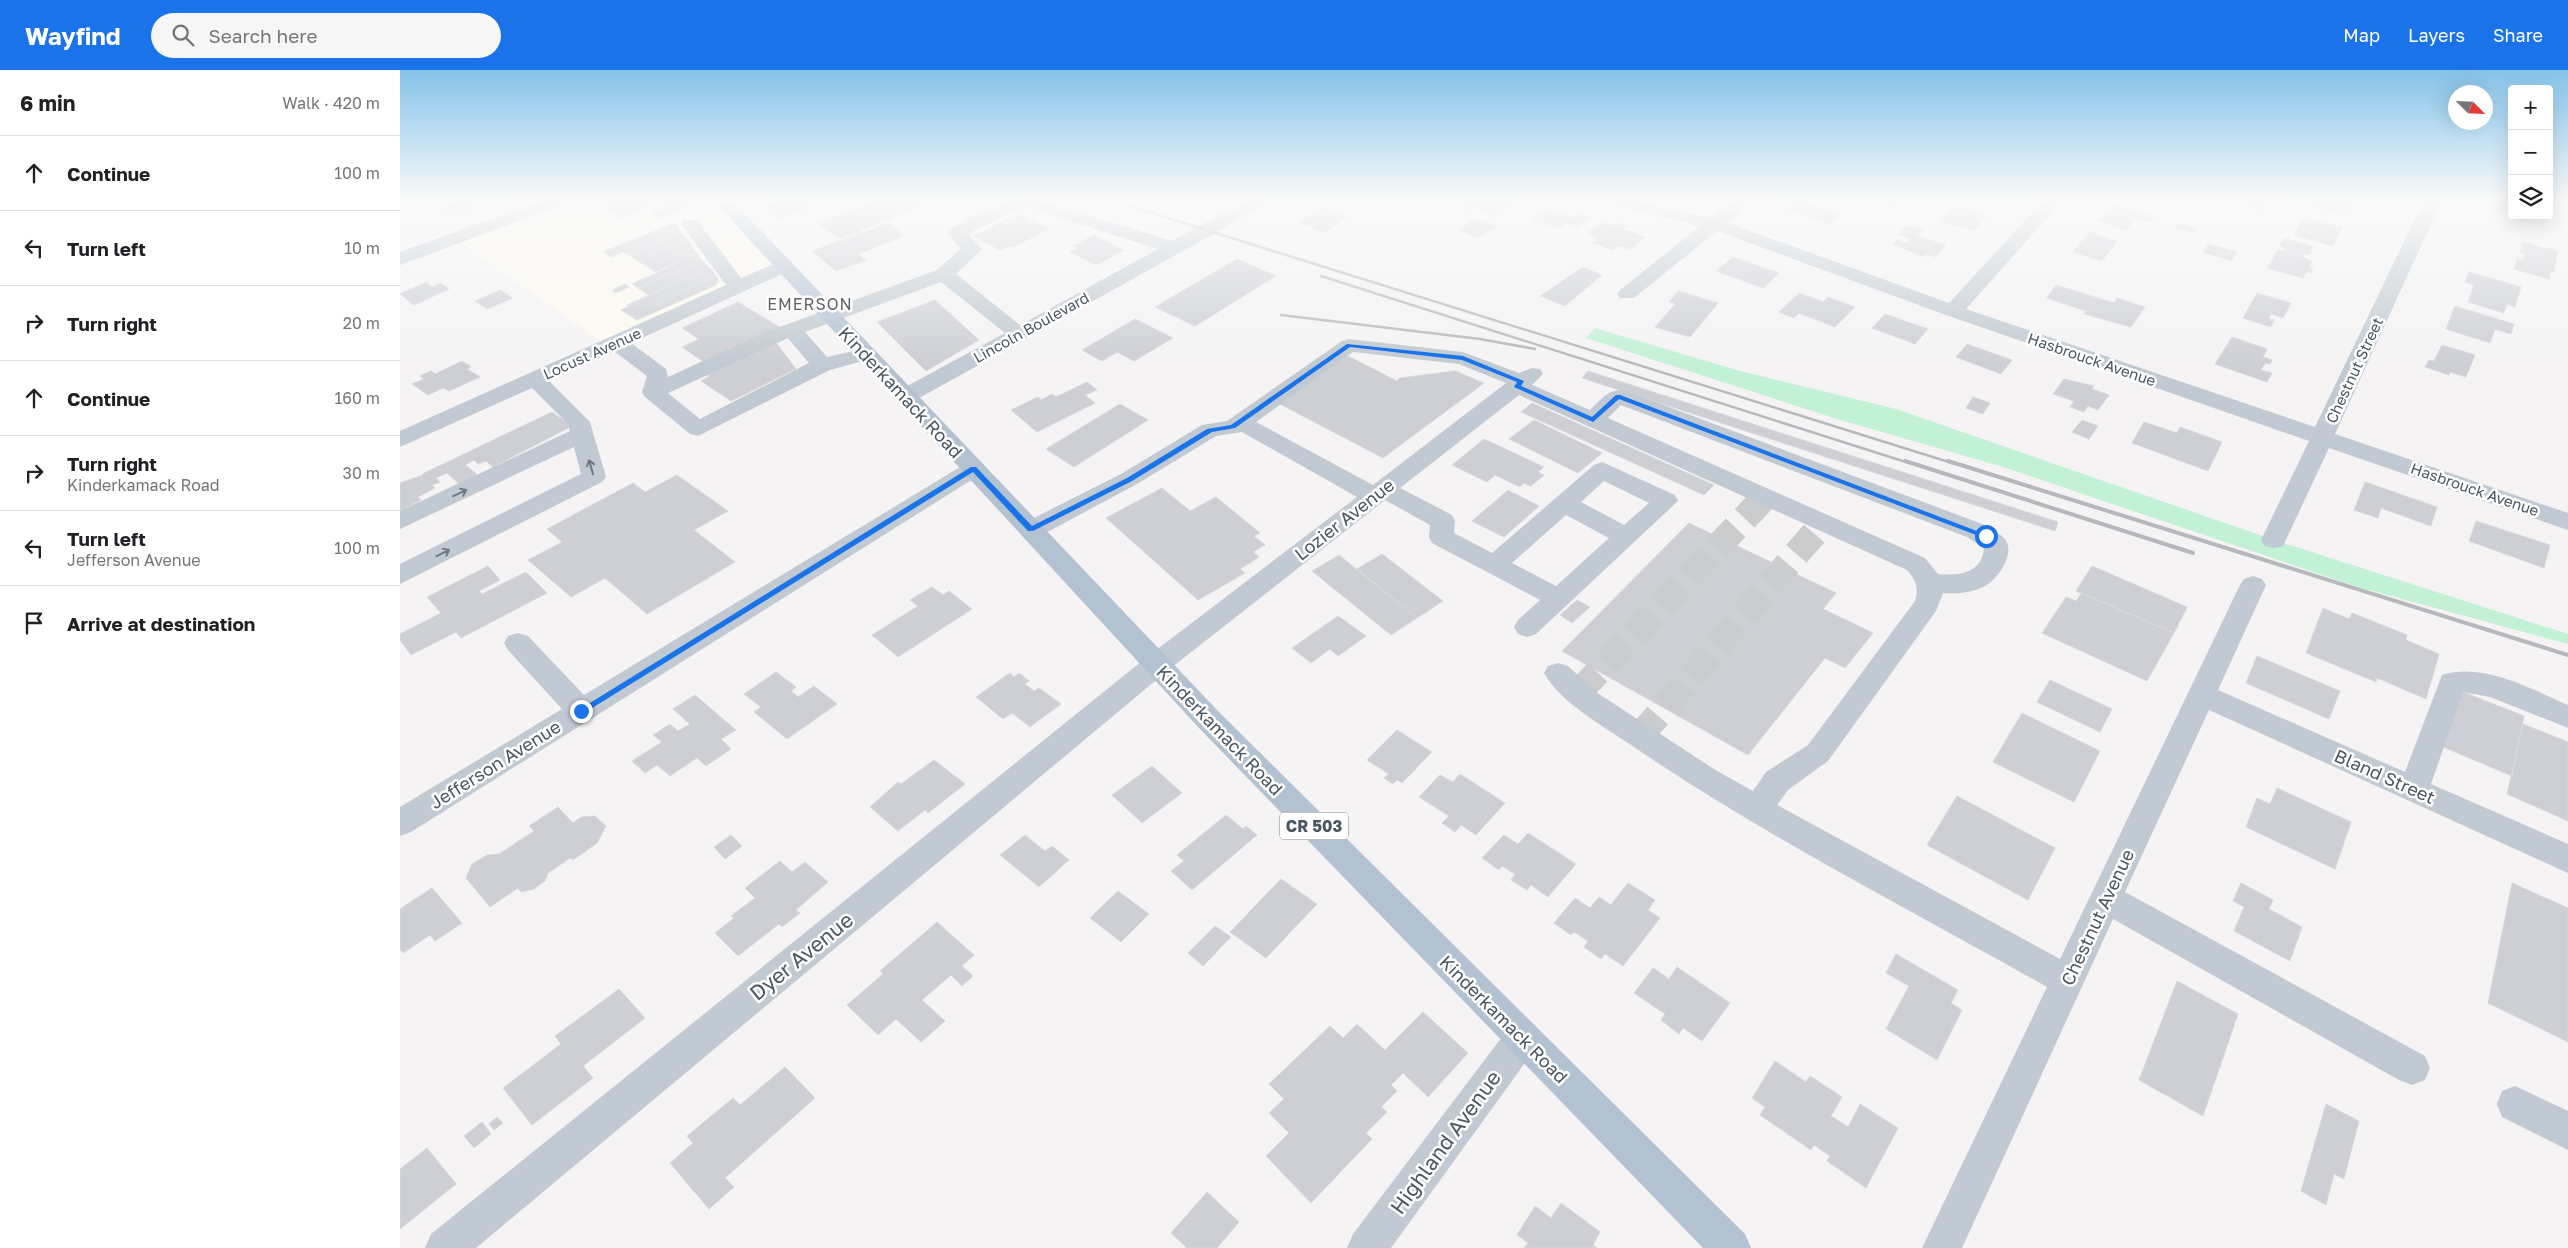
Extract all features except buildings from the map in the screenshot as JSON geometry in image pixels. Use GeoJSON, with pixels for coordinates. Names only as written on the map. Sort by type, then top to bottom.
{"type":"FeatureCollection","features":[{"type":"Feature","properties":{"kind":"main road","name":"Kinderkamack Road"},"geometry":{"type":"LineString","coordinates":[[774,255],[1209,720],[1731,1248]]}},
{"type":"Feature","properties":{"kind":"street"},"geometry":{"type":"LineString","coordinates":[[714,255],[738,287]]}},
{"type":"Feature","properties":{"kind":"street"},"geometry":{"type":"LineString","coordinates":[[653,392],[773,336],[944,274],[965,255]]}},
{"type":"Feature","properties":{"kind":"street","name":"Lincoln Boulevard"},"geometry":{"type":"LineString","coordinates":[[906,396],[1161,255]]}},
{"type":"Feature","properties":{"kind":"street"},"geometry":{"type":"LineString","coordinates":[[1627,294],[1676,255]]}},
{"type":"Feature","properties":{"kind":"street","name":"Hasbrouck Avenue"},"geometry":{"type":"LineString","coordinates":[[1799,255],[1953,311],[2322,436],[2568,522]]}},
{"type":"Feature","properties":{"kind":"street"},"geometry":{"type":"LineString","coordinates":[[1953,311],[2004,255]]}},
{"type":"Feature","properties":{"kind":"street","name":"Chestnut Street"},"geometry":{"type":"LineString","coordinates":[[2274,540],[2408,255]]}},
{"type":"Feature","properties":{"kind":"street","name":"Locust Avenue"},"geometry":{"type":"LineString","coordinates":[[400,440],[784,266]]}},
{"type":"Feature","properties":{"kind":"street"},"geometry":{"type":"LineString","coordinates":[[944,274],[1019,334]]}},
{"type":"Feature","properties":{"kind":"street"},"geometry":{"type":"LineString","coordinates":[[792,330],[822,365]]}},
{"type":"Feature","properties":{"kind":"street"},"geometry":{"type":"LineString","coordinates":[[616,342],[658,374],[653,392]]}},
{"type":"Feature","properties":{"kind":"street"},"geometry":{"type":"LineString","coordinates":[[1233,427],[1349,346],[1463,358],[1523,381],[1593,420],[1916,564],[1931,582],[1956,585],[1981,578],[1987,572],[1997,552],[1995,544],[1976,531],[1618,396],[1593,420]]}},
{"type":"Feature","properties":{"kind":"street"},"geometry":{"type":"LineString","coordinates":[[653,392],[698,429],[822,365],[866,354]]}},
{"type":"Feature","properties":{"kind":"street"},"geometry":{"type":"LineString","coordinates":[[400,576],[594,477],[578,422],[535,379]]}},
{"type":"Feature","properties":{"kind":"street","name":"Lozier Avenue"},"geometry":{"type":"LineString","coordinates":[[1157,664],[1523,381]]}},
{"type":"Feature","properties":{"kind":"street"},"geometry":{"type":"LineString","coordinates":[[1031,530],[1129,479],[1210,430],[1245,425],[1378,493],[1443,521],[1441,537],[1559,599]]}},
{"type":"Feature","properties":{"kind":"street"},"geometry":{"type":"LineString","coordinates":[[400,521],[582,434]]}},
{"type":"Feature","properties":{"kind":"street"},"geometry":{"type":"LineString","coordinates":[[1705,470],[1734,440]]}},
{"type":"Feature","properties":{"kind":"street","name":"Jefferson Avenue"},"geometry":{"type":"LineString","coordinates":[[400,823],[973,469]]}},
{"type":"Feature","properties":{"kind":"street"},"geometry":{"type":"LineString","coordinates":[[1494,565],[1602,470],[1666,501],[1527,627]]}},
{"type":"Feature","properties":{"kind":"street"},"geometry":{"type":"LineString","coordinates":[[1564,504],[1627,537]]}},
{"type":"Feature","properties":{"kind":"street"},"geometry":{"type":"LineString","coordinates":[[1757,809],[1777,781],[1806,763],[1818,752],[1927,604],[1931,582]]}},
{"type":"Feature","properties":{"kind":"street","name":"Chestnut Avenue"},"geometry":{"type":"LineString","coordinates":[[1942,1248],[2252,585]]}},
{"type":"Feature","properties":{"kind":"street"},"geometry":{"type":"LineString","coordinates":[[518,643],[581,711]]}},
{"type":"Feature","properties":{"kind":"street","name":"Dyer Avenue"},"geometry":{"type":"LineString","coordinates":[[445,1248],[1157,664]]}},
{"type":"Feature","properties":{"kind":"street"},"geometry":{"type":"LineString","coordinates":[[1558,673],[1590,702],[1706,780],[2067,981]]}},
{"type":"Feature","properties":{"kind":"street"},"geometry":{"type":"LineString","coordinates":[[2414,790],[2452,682],[2463,680],[2486,685],[2568,717]]}},
{"type":"Feature","properties":{"kind":"street","name":"Bland Street"},"geometry":{"type":"LineString","coordinates":[[2202,694],[2568,859]]}},
{"type":"Feature","properties":{"kind":"street"},"geometry":{"type":"LineString","coordinates":[[2106,898],[2412,1068]]}},
{"type":"Feature","properties":{"kind":"street","name":"Highland Avenue"},"geometry":{"type":"LineString","coordinates":[[1367,1248],[1522,1037]]}},
{"type":"Feature","properties":{"kind":"street"},"geometry":{"type":"LineString","coordinates":[[2515,1104],[2568,1131]]}},
{"type":"Feature","properties":{"kind":"shaded area"},"geometry":{"type":"Polygon","coordinates":[[[478,255],[774,255],[784,266],[608,346],[478,255]]]}},
{"type":"Feature","properties":{"kind":"green space"},"geometry":{"type":"Polygon","coordinates":[[[1595,328],[1740,371],[1896,409],[2274,540],[2568,634],[2568,644],[2358,587],[2000,466],[1837,419],[1586,338],[1595,328]]]}},
{"type":"Feature","properties":{"kind":"tunnel"},"geometry":{"type":"LineString","coordinates":[[1579,692],[1765,497]]}},
{"type":"Feature","properties":{"kind":"tunnel"},"geometry":{"type":"LineString","coordinates":[[1640,736],[1823,523]]}},
{"type":"Feature","properties":{"kind":"railway"},"geometry":{"type":"LineString","coordinates":[[1286,255],[1952,463]]}},
{"type":"Feature","properties":{"kind":"railway"},"geometry":{"type":"LineString","coordinates":[[1321,276],[1909,463]]}},
{"type":"Feature","properties":{"kind":"railway"},"geometry":{"type":"LineString","coordinates":[[1281,315],[1480,339],[1535,349]]}},
{"type":"Feature","properties":{"kind":"railway"},"geometry":{"type":"LineString","coordinates":[[1905,461],[2193,553]]}},
{"type":"Feature","properties":{"kind":"railway"},"geometry":{"type":"LineString","coordinates":[[1948,461],[2568,655]]}},
{"type":"Feature","properties":{"kind":"district","name":"EMERSON"},"geometry":{"type":"Point","coordinates":[810,304]}},
{"type":"Feature","properties":{"kind":"route"},"geometry":{"type":"LineString","coordinates":[[581,711],[973,469],[1031,530],[1129,479],[1210,430],[1233,427],[1349,346],[1463,358],[1522,382],[1516,386],[1593,420],[1618,396],[1986,536]]}}]}
